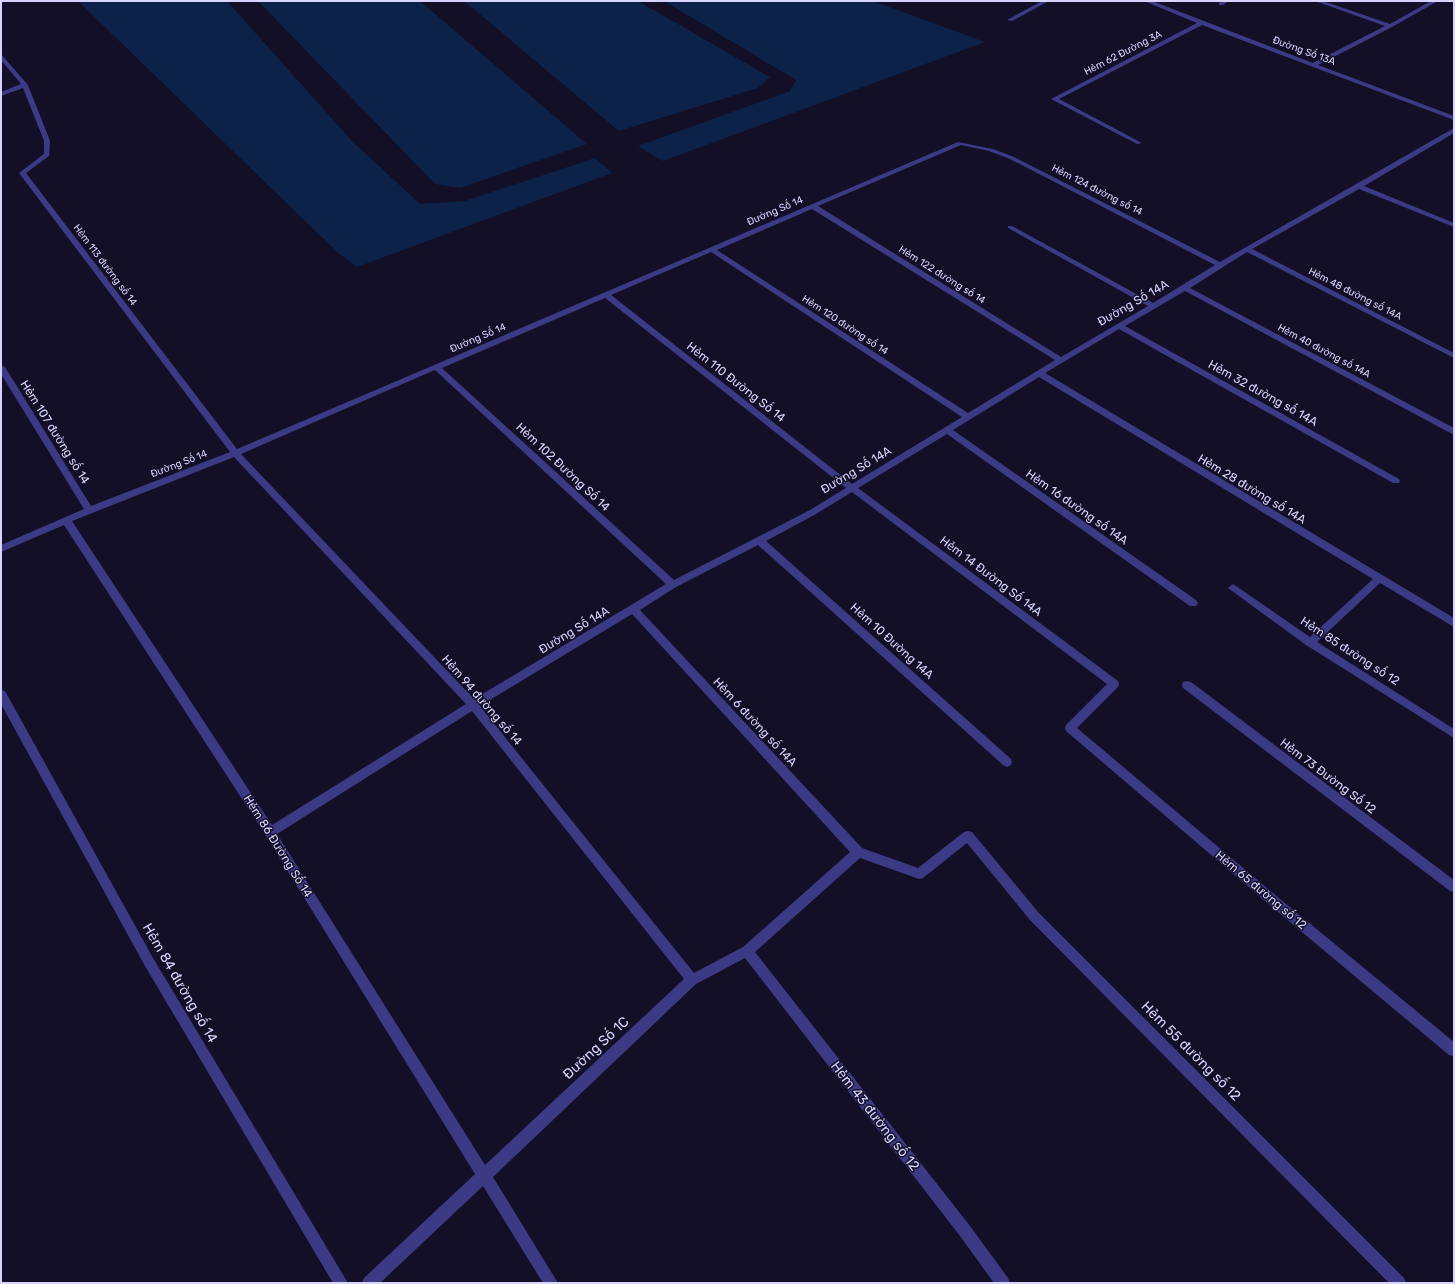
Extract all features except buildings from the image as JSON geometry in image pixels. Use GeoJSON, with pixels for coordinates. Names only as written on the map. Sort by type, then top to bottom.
{"type":"FeatureCollection","features":[{"type":"Feature","properties":{"kind":"street"},"geometry":{"type":"LineString","coordinates":[[1010,20],[1046,1]]}},
{"type":"Feature","properties":{"kind":"street","name":"Đường Số 13A"},"geometry":{"type":"LineString","coordinates":[[1147,1],[1201,23],[1314,64],[1454,118]]}},
{"type":"Feature","properties":{"kind":"street"},"geometry":{"type":"LineString","coordinates":[[1318,1],[1390,26]]}},
{"type":"Feature","properties":{"kind":"street"},"geometry":{"type":"LineString","coordinates":[[1314,64],[1390,26],[1435,1]]}},
{"type":"Feature","properties":{"kind":"street","name":"Hẻm 62 Đường 3A"},"geometry":{"type":"LineString","coordinates":[[1139,143],[1054,99],[1201,23]]}},
{"type":"Feature","properties":{"kind":"street"},"geometry":{"type":"LineString","coordinates":[[1,56],[25,85],[1,94]]}},
{"type":"Feature","properties":{"kind":"street","name":"Hẻm 113 đường số 14"},"geometry":{"type":"LineString","coordinates":[[25,85],[47,141],[47,155],[22,173],[235,453]]}},
{"type":"Feature","properties":{"kind":"street","name":"Đường Số 14A"},"geometry":{"type":"LineString","coordinates":[[270,832],[473,705],[634,610],[673,584],[813,512],[1039,373],[1185,288],[1220,265],[1454,130]]}},
{"type":"Feature","properties":{"kind":"street","name":"Đường Số 14"},"geometry":{"type":"LineString","coordinates":[[1,549],[89,510],[235,453],[960,143]]}},
{"type":"Feature","properties":{"kind":"street","name":"Hẻm 124 đường số 14"},"geometry":{"type":"LineString","coordinates":[[960,143],[991,150],[1012,158],[1220,265]]}},
{"type":"Feature","properties":{"kind":"street"},"geometry":{"type":"LineString","coordinates":[[1359,186],[1454,225]]}},
{"type":"Feature","properties":{"kind":"street","name":"Hẻm 122 đường số 14"},"geometry":{"type":"LineString","coordinates":[[813,206],[1061,360]]}},
{"type":"Feature","properties":{"kind":"street"},"geometry":{"type":"LineString","coordinates":[[1010,227],[1153,306]]}},
{"type":"Feature","properties":{"kind":"street","name":"Hẻm 120 đường số 14"},"geometry":{"type":"LineString","coordinates":[[711,249],[968,417]]}},
{"type":"Feature","properties":{"kind":"street","name":"Hẻm 48 đường số 14A"},"geometry":{"type":"LineString","coordinates":[[1248,250],[1454,356]]}},
{"type":"Feature","properties":{"kind":"street","name":"Hẻm 40 đường số 14A"},"geometry":{"type":"LineString","coordinates":[[1185,288],[1454,432]]}},
{"type":"Feature","properties":{"kind":"street","name":"Hẻm 110 Đường Số 14"},"geometry":{"type":"LineString","coordinates":[[606,295],[852,488]]}},
{"type":"Feature","properties":{"kind":"street","name":"Hẻm 32 đường số 14A"},"geometry":{"type":"LineString","coordinates":[[1119,326],[1396,481]]}},
{"type":"Feature","properties":{"kind":"street","name":"Hẻm 107 đường số 14"},"geometry":{"type":"LineString","coordinates":[[1,367],[89,510]]}},
{"type":"Feature","properties":{"kind":"street","name":"Hẻm 102 Đường Số 14"},"geometry":{"type":"LineString","coordinates":[[436,367],[673,584]]}},
{"type":"Feature","properties":{"kind":"street","name":"Hẻm 28 đường số 14A"},"geometry":{"type":"LineString","coordinates":[[1039,373],[1454,623]]}},
{"type":"Feature","properties":{"kind":"street","name":"Hẻm 16 đường số 14A"},"geometry":{"type":"LineString","coordinates":[[947,430],[1193,603]]}},
{"type":"Feature","properties":{"kind":"street","name":"Hẻm 94 đường số 14"},"geometry":{"type":"LineString","coordinates":[[235,453],[473,705],[692,980]]}},
{"type":"Feature","properties":{"kind":"street","name":"Hẻm 14 Đường Số 14A"},"geometry":{"type":"LineString","coordinates":[[852,488],[1114,684],[1070,728]]}},
{"type":"Feature","properties":{"kind":"street","name":"Hẻm 86 Đường Số 14"},"geometry":{"type":"LineString","coordinates":[[66,520],[270,832],[551,1283]]}},
{"type":"Feature","properties":{"kind":"street","name":"Hẻm 10 Đường 14A"},"geometry":{"type":"LineString","coordinates":[[759,540],[1007,762]]}},
{"type":"Feature","properties":{"kind":"street"},"geometry":{"type":"LineString","coordinates":[[1310,642],[1379,579]]}},
{"type":"Feature","properties":{"kind":"street","name":"Hẻm 85 đường số 12"},"geometry":{"type":"LineString","coordinates":[[1233,588],[1310,642],[1454,734]]}},
{"type":"Feature","properties":{"kind":"street","name":"Hẻm 6 đường số 14A"},"geometry":{"type":"LineString","coordinates":[[634,610],[858,852]]}},
{"type":"Feature","properties":{"kind":"street","name":"Hẻm 73 Đường Số 12"},"geometry":{"type":"LineString","coordinates":[[1188,685],[1454,887]]}},
{"type":"Feature","properties":{"kind":"street","name":"Hẻm 84 đường số 14"},"geometry":{"type":"LineString","coordinates":[[1,694],[149,962],[341,1283]]}},
{"type":"Feature","properties":{"kind":"street","name":"Hẻm 65 đường số 12"},"geometry":{"type":"LineString","coordinates":[[1070,728],[1454,1050]]}},
{"type":"Feature","properties":{"kind":"street","name":"Hẻm 55 đường số 12"},"geometry":{"type":"LineString","coordinates":[[858,852],[919,874],[968,836],[1034,916],[1399,1283]]}},
{"type":"Feature","properties":{"kind":"street","name":"Đường Số 1C"},"geometry":{"type":"LineString","coordinates":[[369,1283],[692,980],[746,950],[858,852]]}},
{"type":"Feature","properties":{"kind":"street","name":"Hẻm 43 đường số 12"},"geometry":{"type":"LineString","coordinates":[[746,950],[960,1225],[1003,1283]]}},
{"type":"Feature","properties":{"kind":"water"},"geometry":{"type":"Polygon","coordinates":[[[78,1],[227,1],[352,141],[420,204],[465,201],[595,158],[612,173],[357,267],[338,253],[78,1]]]}},
{"type":"Feature","properties":{"kind":"water"},"geometry":{"type":"Polygon","coordinates":[[[258,1],[420,1],[587,144],[460,188],[435,184],[258,1]]]}},
{"type":"Feature","properties":{"kind":"water"},"geometry":{"type":"Polygon","coordinates":[[[464,1],[638,1],[770,77],[758,88],[619,131],[464,1]]]}},
{"type":"Feature","properties":{"kind":"water"},"geometry":{"type":"Polygon","coordinates":[[[664,1],[873,1],[985,42],[663,161],[638,146],[790,91],[796,80],[664,1]]]}}]}
